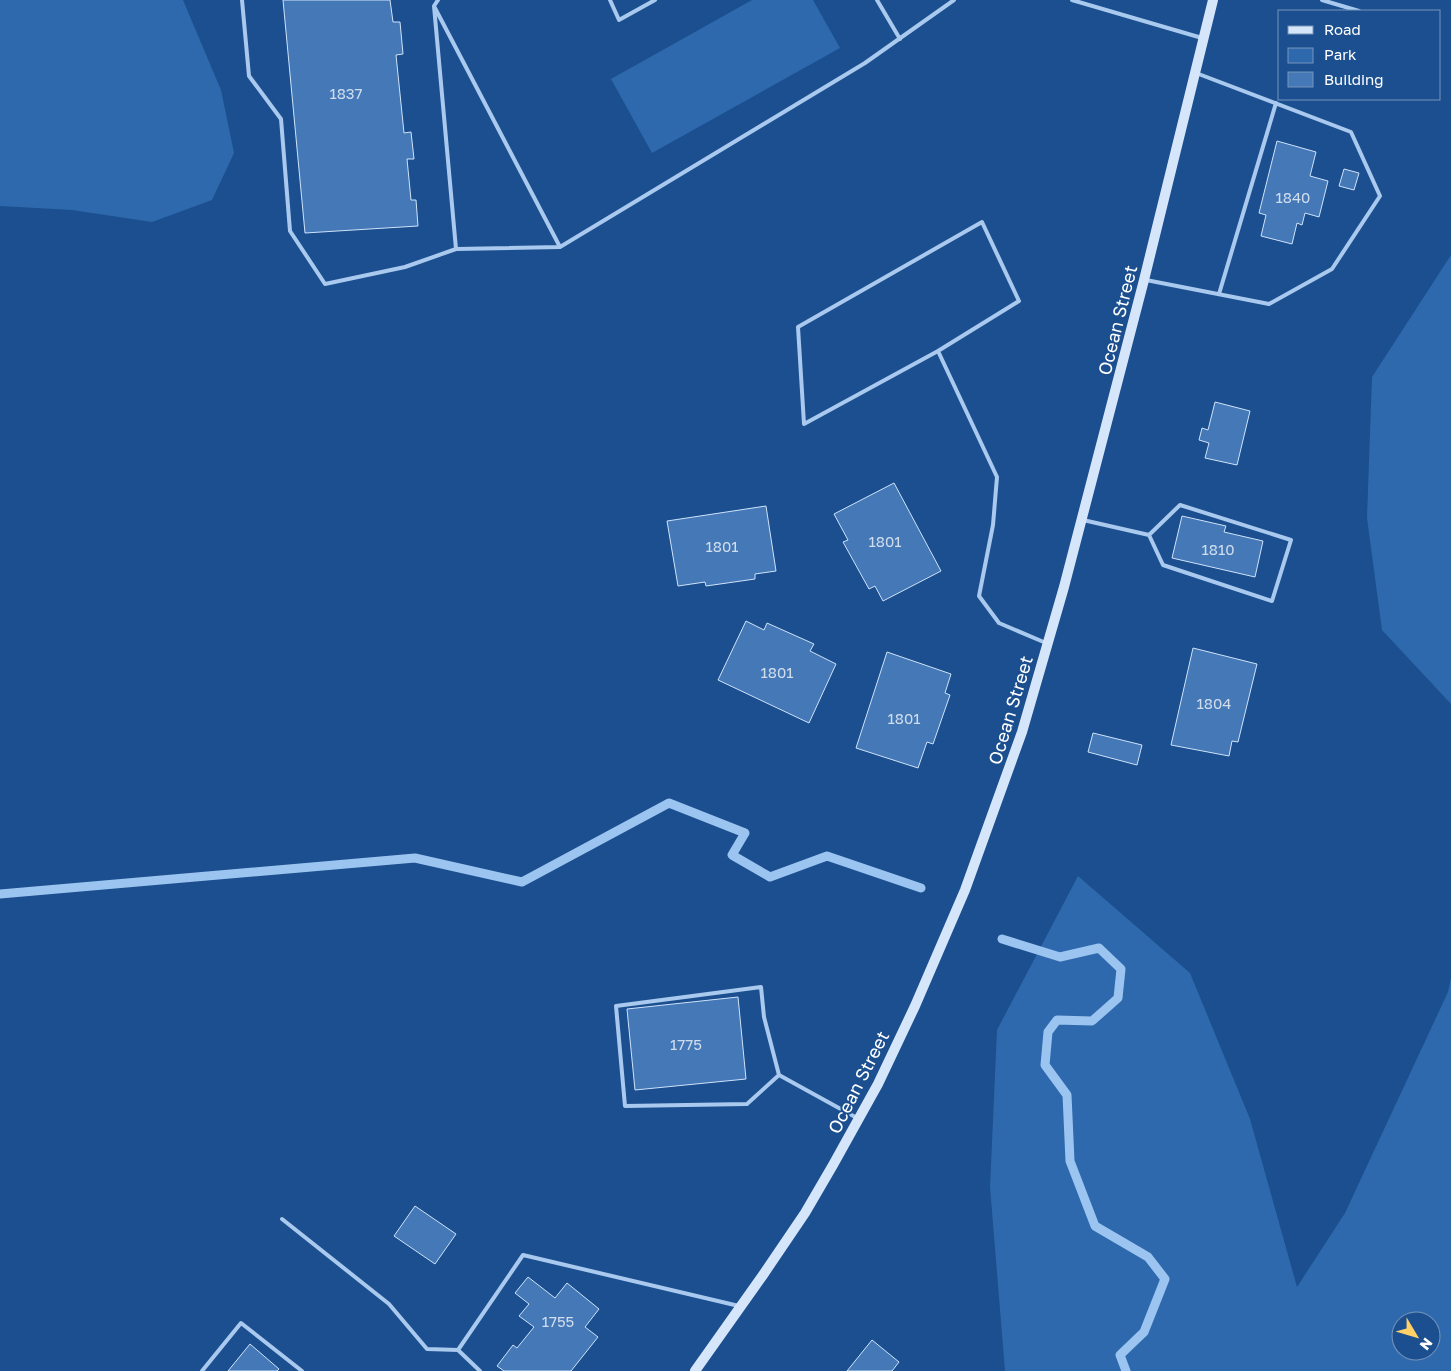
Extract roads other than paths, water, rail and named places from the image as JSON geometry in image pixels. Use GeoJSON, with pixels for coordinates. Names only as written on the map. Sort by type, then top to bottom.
{"type":"FeatureCollection","features":[{"type":"Feature","properties":{"kind":"main road","name":"Ocean Street"},"geometry":{"type":"LineString","coordinates":[[694,1371],[804,1213],[859,1119],[878,1084],[965,890],[1022,732],[1048,644],[1144,280],[1213,0]]}},
{"type":"Feature","properties":{"kind":"lane"},"geometry":{"type":"LineString","coordinates":[[242,0],[249,76],[281,119],[290,230],[325,284],[405,267],[456,250],[560,247],[857,68],[954,0]]}},
{"type":"Feature","properties":{"kind":"lane"},"geometry":{"type":"LineString","coordinates":[[438,0],[434,6],[456,250]]}},
{"type":"Feature","properties":{"kind":"lane"},"geometry":{"type":"LineString","coordinates":[[610,0],[619,20],[655,0]]}},
{"type":"Feature","properties":{"kind":"lane"},"geometry":{"type":"LineString","coordinates":[[877,0],[900,39]]}},
{"type":"Feature","properties":{"kind":"lane"},"geometry":{"type":"LineString","coordinates":[[1072,0],[1203,38]]}},
{"type":"Feature","properties":{"kind":"lane"},"geometry":{"type":"LineString","coordinates":[[1322,0],[1356,10]]}},
{"type":"Feature","properties":{"kind":"lane"},"geometry":{"type":"LineString","coordinates":[[434,6],[560,247]]}},
{"type":"Feature","properties":{"kind":"lane"},"geometry":{"type":"LineString","coordinates":[[1144,280],[1269,304],[1332,269],[1380,196],[1351,132],[1195,73]]}},
{"type":"Feature","properties":{"kind":"lane"},"geometry":{"type":"LineString","coordinates":[[1219,294],[1276,103]]}},
{"type":"Feature","properties":{"kind":"lane"},"geometry":{"type":"LineString","coordinates":[[982,222],[1019,301],[938,351],[846,401],[804,424],[798,327],[982,222]]}},
{"type":"Feature","properties":{"kind":"lane"},"geometry":{"type":"LineString","coordinates":[[938,351],[997,477],[993,525],[979,596],[999,623],[1048,644]]}},
{"type":"Feature","properties":{"kind":"lane"},"geometry":{"type":"LineString","coordinates":[[1180,505],[1291,540],[1272,601],[1163,565],[1149,535],[1180,505]]}},
{"type":"Feature","properties":{"kind":"lane"},"geometry":{"type":"LineString","coordinates":[[1082,520],[1149,535]]}},
{"type":"Feature","properties":{"kind":"lane"},"geometry":{"type":"LineString","coordinates":[[779,1075],[747,1104],[625,1106],[616,1006],[761,987],[764,1017],[779,1075],[859,1119]]}},
{"type":"Feature","properties":{"kind":"lane"},"geometry":{"type":"LineString","coordinates":[[282,1219],[389,1304],[426,1349],[458,1350],[480,1371]]}},
{"type":"Feature","properties":{"kind":"lane"},"geometry":{"type":"LineString","coordinates":[[458,1350],[523,1255],[741,1306]]}},
{"type":"Feature","properties":{"kind":"lane"},"geometry":{"type":"LineString","coordinates":[[202,1371],[241,1323],[302,1371]]}},
{"type":"Feature","properties":{"kind":"waterway"},"geometry":{"type":"LineString","coordinates":[[0,894],[415,858],[522,882],[669,803],[745,833],[732,855],[770,877],[827,856],[921,888]]}},
{"type":"Feature","properties":{"kind":"waterway"},"geometry":{"type":"LineString","coordinates":[[1002,939],[1060,957],[1099,948],[1121,969],[1118,998],[1092,1021],[1057,1020],[1048,1032],[1045,1065],[1067,1095],[1070,1161],[1095,1226],[1148,1257],[1165,1279],[1144,1332],[1120,1355],[1126,1371]]}}]}
